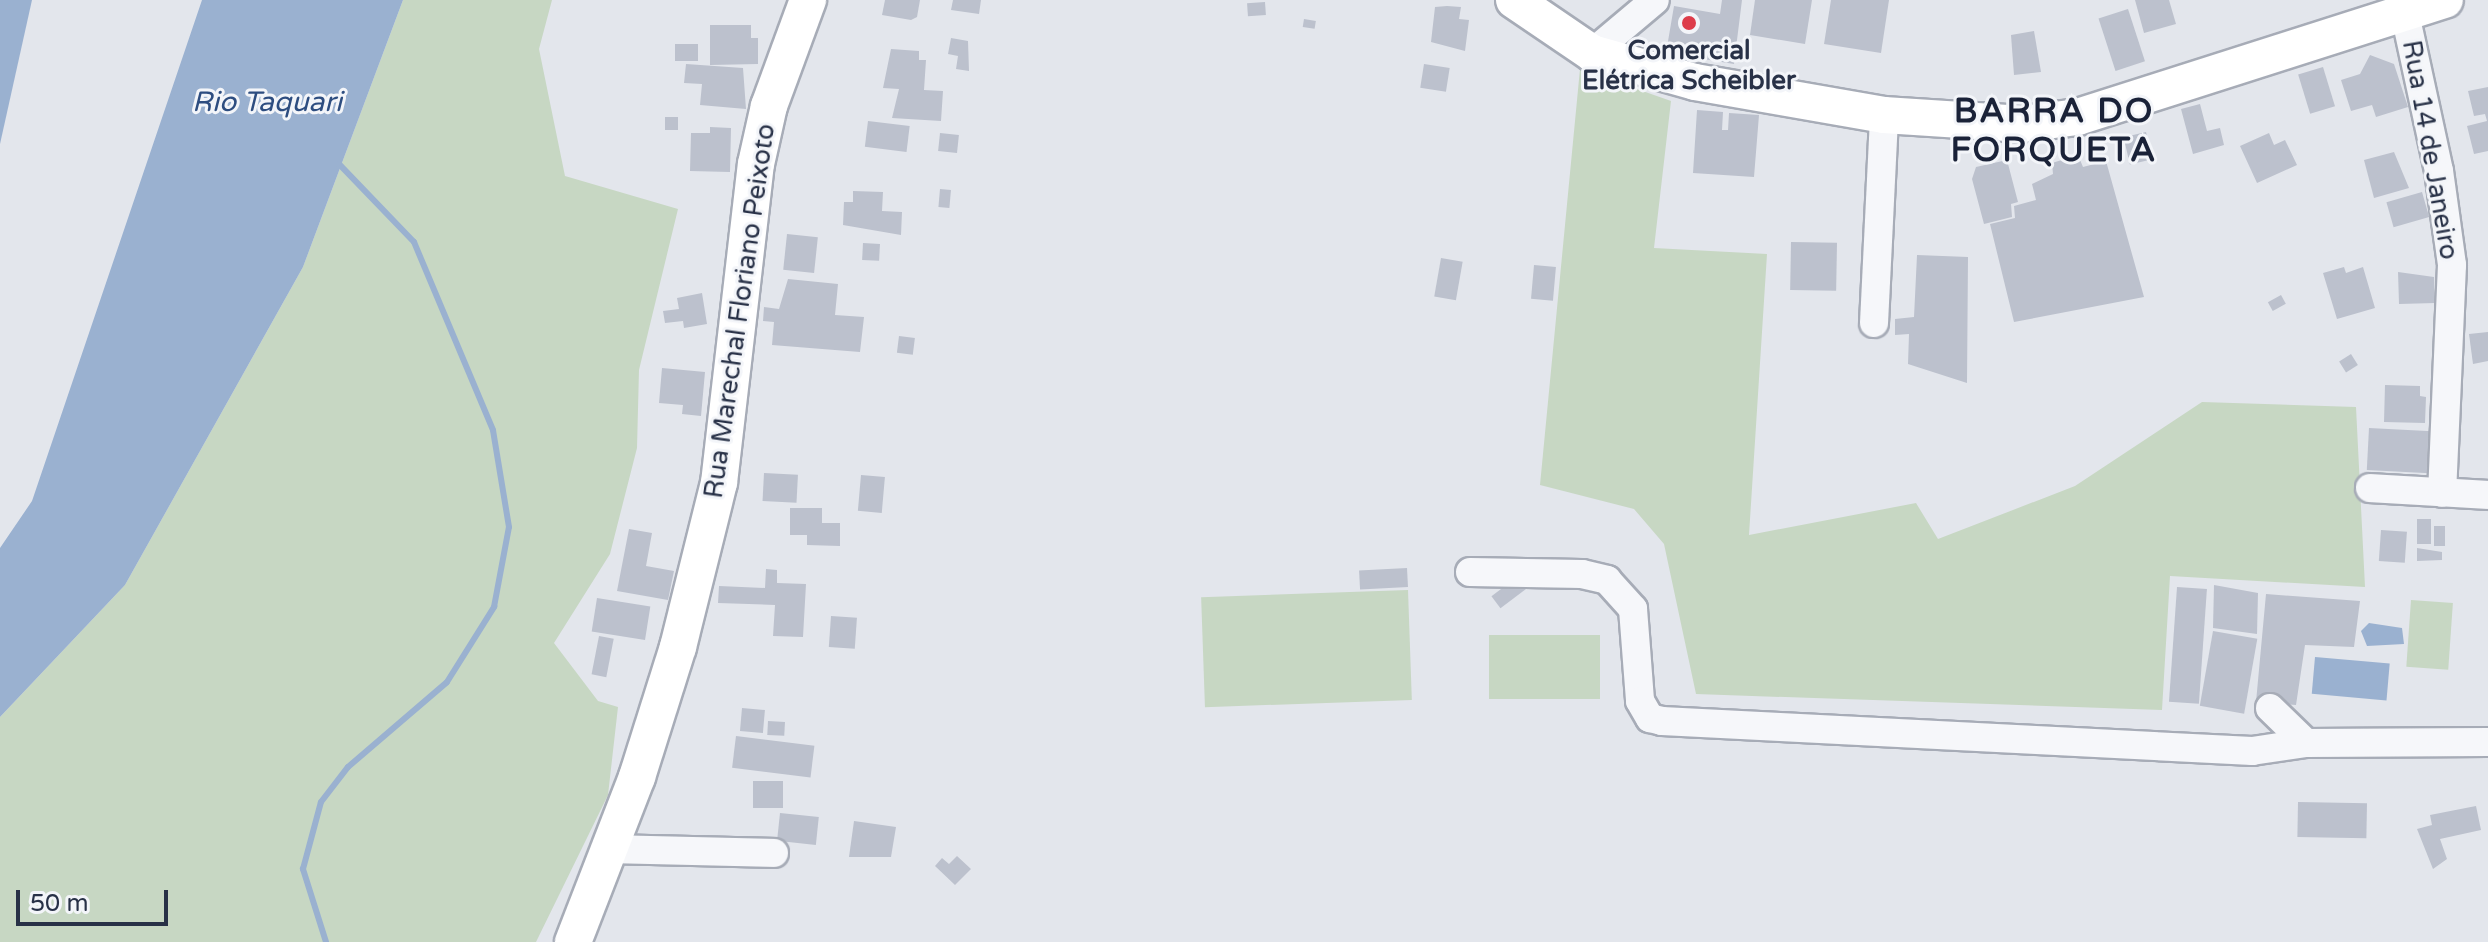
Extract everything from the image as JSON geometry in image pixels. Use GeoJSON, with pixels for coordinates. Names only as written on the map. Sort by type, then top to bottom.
{"type":"FeatureCollection","features":[{"type":"Feature","properties":{"kind":"main road","name":"Rua Marechal Floriano Peixoto"},"geometry":{"type":"LineString","coordinates":[[573,942],[611,849],[678,647],[719,483],[756,164],[769,106],[808,0]]}},
{"type":"Feature","properties":{"kind":"main road"},"geometry":{"type":"LineString","coordinates":[[1514,0],[1592,53],[1695,82],[1884,115],[2023,124],[2078,117],[2404,6],[2445,0]]}},
{"type":"Feature","properties":{"kind":"street"},"geometry":{"type":"LineString","coordinates":[[1592,53],[1655,0]]}},
{"type":"Feature","properties":{"kind":"street","name":"Rua 14 de Janeiro"},"geometry":{"type":"LineString","coordinates":[[2404,6],[2439,171],[2452,265],[2442,493]]}},
{"type":"Feature","properties":{"kind":"street"},"geometry":{"type":"LineString","coordinates":[[1874,323],[1884,115]]}},
{"type":"Feature","properties":{"kind":"street"},"geometry":{"type":"LineString","coordinates":[[2370,488],[2488,495]]}},
{"type":"Feature","properties":{"kind":"street"},"geometry":{"type":"LineString","coordinates":[[1470,572],[1582,574],[1614,586],[1633,609],[1637,627],[1640,701],[1650,718],[1662,721],[2252,751],[2306,743],[2488,742]]}},
{"type":"Feature","properties":{"kind":"street"},"geometry":{"type":"LineString","coordinates":[[2270,708],[2306,743]]}},
{"type":"Feature","properties":{"kind":"street"},"geometry":{"type":"LineString","coordinates":[[611,849],[774,853]]}},
{"type":"Feature","properties":{"kind":"green space"},"geometry":{"type":"Polygon","coordinates":[[[403,0],[552,0],[539,49],[565,176],[678,209],[639,370],[637,448],[610,554],[554,643],[598,701],[618,707],[608,795],[536,942],[0,942],[0,717],[125,585],[303,267],[403,0]]]}},
{"type":"Feature","properties":{"kind":"green space"},"geometry":{"type":"Polygon","coordinates":[[[1580,69],[1671,101],[1654,248],[1767,254],[1749,535],[1916,503],[1938,539],[2075,486],[2202,402],[2356,407],[2365,587],[2170,576],[2162,710],[1696,694],[1664,544],[1634,509],[1540,485],[1580,69]]]}},
{"type":"Feature","properties":{"kind":"green space"},"geometry":{"type":"Polygon","coordinates":[[[1408,590],[1412,700],[1205,707],[1201,597],[1408,590]]]}},
{"type":"Feature","properties":{"kind":"green space"},"geometry":{"type":"Polygon","coordinates":[[[2411,600],[2453,603],[2448,670],[2406,667],[2411,600]]]}},
{"type":"Feature","properties":{"kind":"green space"},"geometry":{"type":"Polygon","coordinates":[[[1489,635],[1600,635],[1600,699],[1489,699],[1489,635]]]}},
{"type":"Feature","properties":{"kind":"water"},"geometry":{"type":"Polygon","coordinates":[[[0,0],[32,0],[0,144],[0,0]]]}},
{"type":"Feature","properties":{"kind":"water","name":"Rio Taquari"},"geometry":{"type":"Polygon","coordinates":[[[202,0],[403,0],[303,267],[125,585],[0,717],[0,548],[32,501],[202,0]]]}},
{"type":"Feature","properties":{"kind":"water"},"geometry":{"type":"Polygon","coordinates":[[[2369,623],[2402,628],[2404,644],[2367,646],[2361,631],[2369,623]]]}},
{"type":"Feature","properties":{"kind":"water"},"geometry":{"type":"Polygon","coordinates":[[[2315,657],[2390,664],[2386,700],[2312,694],[2315,657]]]}},
{"type":"Feature","properties":{"kind":"building"},"geometry":{"type":"Polygon","coordinates":[[[885,0],[920,0],[917,17],[911,20],[882,15],[885,0]]]}},
{"type":"Feature","properties":{"kind":"building"},"geometry":{"type":"Polygon","coordinates":[[[953,0],[981,0],[979,14],[951,10],[953,0]]]}},
{"type":"Feature","properties":{"kind":"building"},"geometry":{"type":"Polygon","coordinates":[[[1722,0],[1742,0],[1734,64],[1666,53],[1674,6],[1720,14],[1722,0]]]}},
{"type":"Feature","properties":{"kind":"building"},"geometry":{"type":"Polygon","coordinates":[[[1755,0],[1812,0],[1805,44],[1750,35],[1755,0]]]}},
{"type":"Feature","properties":{"kind":"building"},"geometry":{"type":"Polygon","coordinates":[[[1831,0],[1889,0],[1881,53],[1824,44],[1831,0]]]}},
{"type":"Feature","properties":{"kind":"building"},"geometry":{"type":"Polygon","coordinates":[[[2135,0],[2169,0],[2176,24],[2144,33],[2135,0]]]}},
{"type":"Feature","properties":{"kind":"building"},"geometry":{"type":"Polygon","coordinates":[[[1265,2],[1266,15],[1248,16],[1247,3],[1265,2]]]}},
{"type":"Feature","properties":{"kind":"building"},"geometry":{"type":"Polygon","coordinates":[[[1435,7],[1461,7],[1459,19],[1469,20],[1465,51],[1431,42],[1435,7]]]}},
{"type":"Feature","properties":{"kind":"building"},"geometry":{"type":"Polygon","coordinates":[[[2128,9],[2145,61],[2116,71],[2099,19],[2128,9]]]}},
{"type":"Feature","properties":{"kind":"building"},"geometry":{"type":"Polygon","coordinates":[[[1304,19],[1316,21],[1315,29],[1303,27],[1304,19]]]}},
{"type":"Feature","properties":{"kind":"building"},"geometry":{"type":"Polygon","coordinates":[[[710,25],[751,25],[751,38],[758,38],[758,64],[710,65],[710,25]]]}},
{"type":"Feature","properties":{"kind":"building"},"geometry":{"type":"Polygon","coordinates":[[[2034,31],[2041,72],[2014,75],[2011,35],[2034,31]]]}},
{"type":"Feature","properties":{"kind":"building"},"geometry":{"type":"Polygon","coordinates":[[[951,38],[968,41],[969,71],[956,69],[958,56],[948,54],[951,38]]]}},
{"type":"Feature","properties":{"kind":"building"},"geometry":{"type":"Polygon","coordinates":[[[675,44],[698,44],[698,61],[675,61],[675,44]]]}},
{"type":"Feature","properties":{"kind":"building"},"geometry":{"type":"Polygon","coordinates":[[[891,49],[919,51],[919,60],[926,60],[924,90],[943,91],[941,121],[892,118],[899,89],[883,88],[891,49]]]}},
{"type":"Feature","properties":{"kind":"building"},"geometry":{"type":"Polygon","coordinates":[[[2370,55],[2394,64],[2408,107],[2376,117],[2372,105],[2351,111],[2341,80],[2360,74],[2370,55]]]}},
{"type":"Feature","properties":{"kind":"building"},"geometry":{"type":"Polygon","coordinates":[[[686,64],[743,68],[746,109],[700,105],[702,84],[684,83],[686,64]]]}},
{"type":"Feature","properties":{"kind":"building"},"geometry":{"type":"Polygon","coordinates":[[[1424,64],[1450,68],[1446,92],[1420,88],[1424,64]]]}},
{"type":"Feature","properties":{"kind":"building"},"geometry":{"type":"Polygon","coordinates":[[[2323,67],[2335,106],[2310,114],[2298,75],[2323,67]]]}},
{"type":"Feature","properties":{"kind":"building"},"geometry":{"type":"Polygon","coordinates":[[[2488,87],[2488,151],[2474,154],[2467,126],[2487,121],[2485,114],[2474,116],[2468,91],[2488,87]]]}},
{"type":"Feature","properties":{"kind":"building"},"geometry":{"type":"Polygon","coordinates":[[[2200,104],[2207,131],[2220,128],[2224,145],[2193,154],[2181,109],[2200,104]]]}},
{"type":"Feature","properties":{"kind":"building"},"geometry":{"type":"Polygon","coordinates":[[[1697,110],[1723,112],[1722,130],[1728,130],[1729,113],[1759,115],[1754,177],[1693,173],[1697,110]]]}},
{"type":"Feature","properties":{"kind":"building"},"geometry":{"type":"Polygon","coordinates":[[[665,117],[678,117],[678,130],[665,130],[665,117]]]}},
{"type":"Feature","properties":{"kind":"building"},"geometry":{"type":"Polygon","coordinates":[[[868,121],[910,126],[907,152],[865,147],[868,121]]]}},
{"type":"Feature","properties":{"kind":"building"},"geometry":{"type":"Polygon","coordinates":[[[710,127],[731,128],[730,172],[690,171],[691,133],[710,133],[710,127]]]}},
{"type":"Feature","properties":{"kind":"building"},"geometry":{"type":"Polygon","coordinates":[[[2146,132],[2152,159],[2130,164],[2124,137],[2146,132]]]}},
{"type":"Feature","properties":{"kind":"building"},"geometry":{"type":"Polygon","coordinates":[[[940,133],[959,135],[957,153],[938,151],[940,133]]]}},
{"type":"Feature","properties":{"kind":"building"},"geometry":{"type":"Polygon","coordinates":[[[2269,133],[2274,145],[2285,140],[2297,165],[2257,183],[2240,146],[2269,133]]]}},
{"type":"Feature","properties":{"kind":"building"},"geometry":{"type":"Polygon","coordinates":[[[2394,152],[2409,188],[2374,198],[2364,160],[2394,152]]]}},
{"type":"Feature","properties":{"kind":"building"},"geometry":{"type":"Polygon","coordinates":[[[2078,155],[2083,167],[2106,161],[2144,297],[2014,322],[1990,224],[2015,218],[2014,206],[2036,200],[2032,184],[2053,174],[2052,163],[2078,155]]]}},
{"type":"Feature","properties":{"kind":"building"},"geometry":{"type":"Polygon","coordinates":[[[2007,160],[2018,202],[2011,204],[2012,217],[1984,224],[1972,179],[1976,167],[2007,160]]]}},
{"type":"Feature","properties":{"kind":"building"},"geometry":{"type":"Polygon","coordinates":[[[940,189],[951,190],[949,208],[938,207],[940,189]]]}},
{"type":"Feature","properties":{"kind":"building"},"geometry":{"type":"Polygon","coordinates":[[[853,191],[883,192],[882,211],[902,212],[901,235],[843,225],[844,202],[853,202],[853,191]]]}},
{"type":"Feature","properties":{"kind":"building"},"geometry":{"type":"Polygon","coordinates":[[[2422,192],[2429,217],[2394,227],[2386,202],[2422,192]]]}},
{"type":"Feature","properties":{"kind":"building"},"geometry":{"type":"Polygon","coordinates":[[[787,234],[818,237],[814,273],[783,270],[787,234]]]}},
{"type":"Feature","properties":{"kind":"building"},"geometry":{"type":"Polygon","coordinates":[[[1791,242],[1837,243],[1836,291],[1790,290],[1791,242]]]}},
{"type":"Feature","properties":{"kind":"building"},"geometry":{"type":"Polygon","coordinates":[[[863,243],[880,244],[879,261],[862,260],[863,243]]]}},
{"type":"Feature","properties":{"kind":"building"},"geometry":{"type":"Polygon","coordinates":[[[1917,255],[1968,257],[1967,383],[1908,364],[1909,334],[1895,335],[1895,319],[1914,317],[1917,255]]]}},
{"type":"Feature","properties":{"kind":"building"},"geometry":{"type":"Polygon","coordinates":[[[1441,258],[1463,262],[1456,300],[1434,296],[1441,258]]]}},
{"type":"Feature","properties":{"kind":"building"},"geometry":{"type":"Polygon","coordinates":[[[1534,265],[1556,267],[1553,301],[1531,299],[1534,265]]]}},
{"type":"Feature","properties":{"kind":"building"},"geometry":{"type":"Polygon","coordinates":[[[2344,267],[2346,273],[2363,267],[2375,308],[2337,319],[2323,273],[2344,267]]]}},
{"type":"Feature","properties":{"kind":"building"},"geometry":{"type":"Polygon","coordinates":[[[2398,272],[2434,277],[2435,303],[2399,304],[2398,272]]]}},
{"type":"Feature","properties":{"kind":"building"},"geometry":{"type":"Polygon","coordinates":[[[788,279],[838,284],[835,315],[864,317],[860,352],[772,345],[774,322],[763,321],[764,307],[779,309],[788,279]]]}},
{"type":"Feature","properties":{"kind":"building"},"geometry":{"type":"Polygon","coordinates":[[[702,293],[707,324],[684,328],[683,321],[665,323],[663,311],[679,309],[677,298],[702,293]]]}},
{"type":"Feature","properties":{"kind":"building"},"geometry":{"type":"Polygon","coordinates":[[[2281,295],[2286,304],[2273,311],[2268,302],[2281,295]]]}},
{"type":"Feature","properties":{"kind":"building"},"geometry":{"type":"Polygon","coordinates":[[[2488,332],[2488,361],[2473,364],[2469,334],[2488,332]]]}},
{"type":"Feature","properties":{"kind":"building"},"geometry":{"type":"Polygon","coordinates":[[[899,336],[915,338],[913,355],[897,353],[899,336]]]}},
{"type":"Feature","properties":{"kind":"building"},"geometry":{"type":"Polygon","coordinates":[[[2351,354],[2358,365],[2346,372],[2339,361],[2351,354]]]}},
{"type":"Feature","properties":{"kind":"building"},"geometry":{"type":"Polygon","coordinates":[[[662,368],[705,372],[701,416],[682,414],[683,405],[659,403],[662,368]]]}},
{"type":"Feature","properties":{"kind":"building"},"geometry":{"type":"Polygon","coordinates":[[[2385,385],[2420,386],[2420,396],[2426,397],[2425,423],[2384,422],[2385,385]]]}},
{"type":"Feature","properties":{"kind":"building"},"geometry":{"type":"Polygon","coordinates":[[[2369,428],[2432,431],[2430,473],[2367,470],[2369,428]]]}},
{"type":"Feature","properties":{"kind":"building"},"geometry":{"type":"Polygon","coordinates":[[[764,473],[798,475],[796,503],[763,501],[764,473]]]}},
{"type":"Feature","properties":{"kind":"building"},"geometry":{"type":"Polygon","coordinates":[[[861,475],[885,477],[882,513],[858,511],[861,475]]]}},
{"type":"Feature","properties":{"kind":"building"},"geometry":{"type":"Polygon","coordinates":[[[790,508],[822,508],[822,523],[840,523],[840,546],[807,545],[807,535],[790,535],[790,508]]]}},
{"type":"Feature","properties":{"kind":"building"},"geometry":{"type":"Polygon","coordinates":[[[2417,519],[2431,519],[2431,544],[2417,544],[2417,519]]]}},
{"type":"Feature","properties":{"kind":"building"},"geometry":{"type":"Polygon","coordinates":[[[2434,526],[2445,526],[2445,546],[2434,546],[2434,526]]]}},
{"type":"Feature","properties":{"kind":"building"},"geometry":{"type":"Polygon","coordinates":[[[629,529],[652,533],[646,566],[674,571],[668,600],[617,591],[629,529]]]}},
{"type":"Feature","properties":{"kind":"building"},"geometry":{"type":"Polygon","coordinates":[[[2381,530],[2407,532],[2405,563],[2379,561],[2381,530]]]}},
{"type":"Feature","properties":{"kind":"building"},"geometry":{"type":"Polygon","coordinates":[[[2417,548],[2442,552],[2442,560],[2417,561],[2417,548]]]}},
{"type":"Feature","properties":{"kind":"building"},"geometry":{"type":"Polygon","coordinates":[[[1407,568],[1408,587],[1360,589],[1359,571],[1407,568]]]}},
{"type":"Feature","properties":{"kind":"building"},"geometry":{"type":"Polygon","coordinates":[[[766,569],[777,570],[777,583],[806,584],[803,637],[773,636],[775,605],[718,603],[719,586],[765,588],[766,569]]]}},
{"type":"Feature","properties":{"kind":"building"},"geometry":{"type":"Polygon","coordinates":[[[1517,577],[1526,589],[1500,608],[1491,596],[1517,577]]]}},
{"type":"Feature","properties":{"kind":"building"},"geometry":{"type":"Polygon","coordinates":[[[2214,585],[2258,593],[2257,634],[2213,628],[2214,585]]]}},
{"type":"Feature","properties":{"kind":"building"},"geometry":{"type":"Polygon","coordinates":[[[2177,587],[2207,589],[2199,704],[2169,702],[2177,587]]]}},
{"type":"Feature","properties":{"kind":"building"},"geometry":{"type":"Polygon","coordinates":[[[2266,594],[2360,601],[2354,647],[2305,645],[2296,705],[2256,702],[2266,594]]]}},
{"type":"Feature","properties":{"kind":"building"},"geometry":{"type":"Polygon","coordinates":[[[597,598],[650,606],[645,640],[592,632],[597,598]]]}},
{"type":"Feature","properties":{"kind":"building"},"geometry":{"type":"Polygon","coordinates":[[[831,616],[857,618],[855,649],[829,647],[831,616]]]}},
{"type":"Feature","properties":{"kind":"building"},"geometry":{"type":"Polygon","coordinates":[[[2213,631],[2257,639],[2244,714],[2200,706],[2213,631]]]}},
{"type":"Feature","properties":{"kind":"building"},"geometry":{"type":"Polygon","coordinates":[[[599,636],[614,639],[606,677],[592,674],[599,636]]]}},
{"type":"Feature","properties":{"kind":"building"},"geometry":{"type":"Polygon","coordinates":[[[742,708],[765,710],[763,733],[740,731],[742,708]]]}},
{"type":"Feature","properties":{"kind":"building"},"geometry":{"type":"Polygon","coordinates":[[[768,721],[785,722],[784,736],[767,735],[768,721]]]}},
{"type":"Feature","properties":{"kind":"building"},"geometry":{"type":"Polygon","coordinates":[[[736,736],[814,746],[811,777],[732,768],[736,736]]]}},
{"type":"Feature","properties":{"kind":"building"},"geometry":{"type":"Polygon","coordinates":[[[753,781],[783,781],[783,808],[753,808],[753,781]]]}},
{"type":"Feature","properties":{"kind":"building"},"geometry":{"type":"Polygon","coordinates":[[[2298,802],[2367,803],[2366,838],[2297,837],[2298,802]]]}},
{"type":"Feature","properties":{"kind":"building"},"geometry":{"type":"Polygon","coordinates":[[[2476,806],[2481,830],[2440,839],[2447,859],[2433,869],[2417,829],[2432,825],[2430,815],[2476,806]]]}},
{"type":"Feature","properties":{"kind":"building"},"geometry":{"type":"Polygon","coordinates":[[[780,813],[819,817],[816,845],[777,841],[780,813]]]}},
{"type":"Feature","properties":{"kind":"building"},"geometry":{"type":"Polygon","coordinates":[[[854,821],[896,827],[891,857],[849,857],[854,821]]]}},
{"type":"Feature","properties":{"kind":"building"},"geometry":{"type":"Polygon","coordinates":[[[957,856],[971,869],[955,885],[935,866],[942,858],[949,864],[957,856]]]}},
{"type":"Feature","properties":{"kind":"waterway"},"geometry":{"type":"LineString","coordinates":[[326,942],[303,869],[321,802],[348,767],[447,682],[494,607],[509,527],[493,430],[414,242],[339,164]]}},
{"type":"Feature","properties":{"kind":"place","name":"Comercial Elétrica Scheibler"},"geometry":{"type":"Point","coordinates":[1689,23]}},
{"type":"Feature","properties":{"kind":"district","name":"BARRA DO FORQUETA"},"geometry":{"type":"Point","coordinates":[2054,130]}}]}
